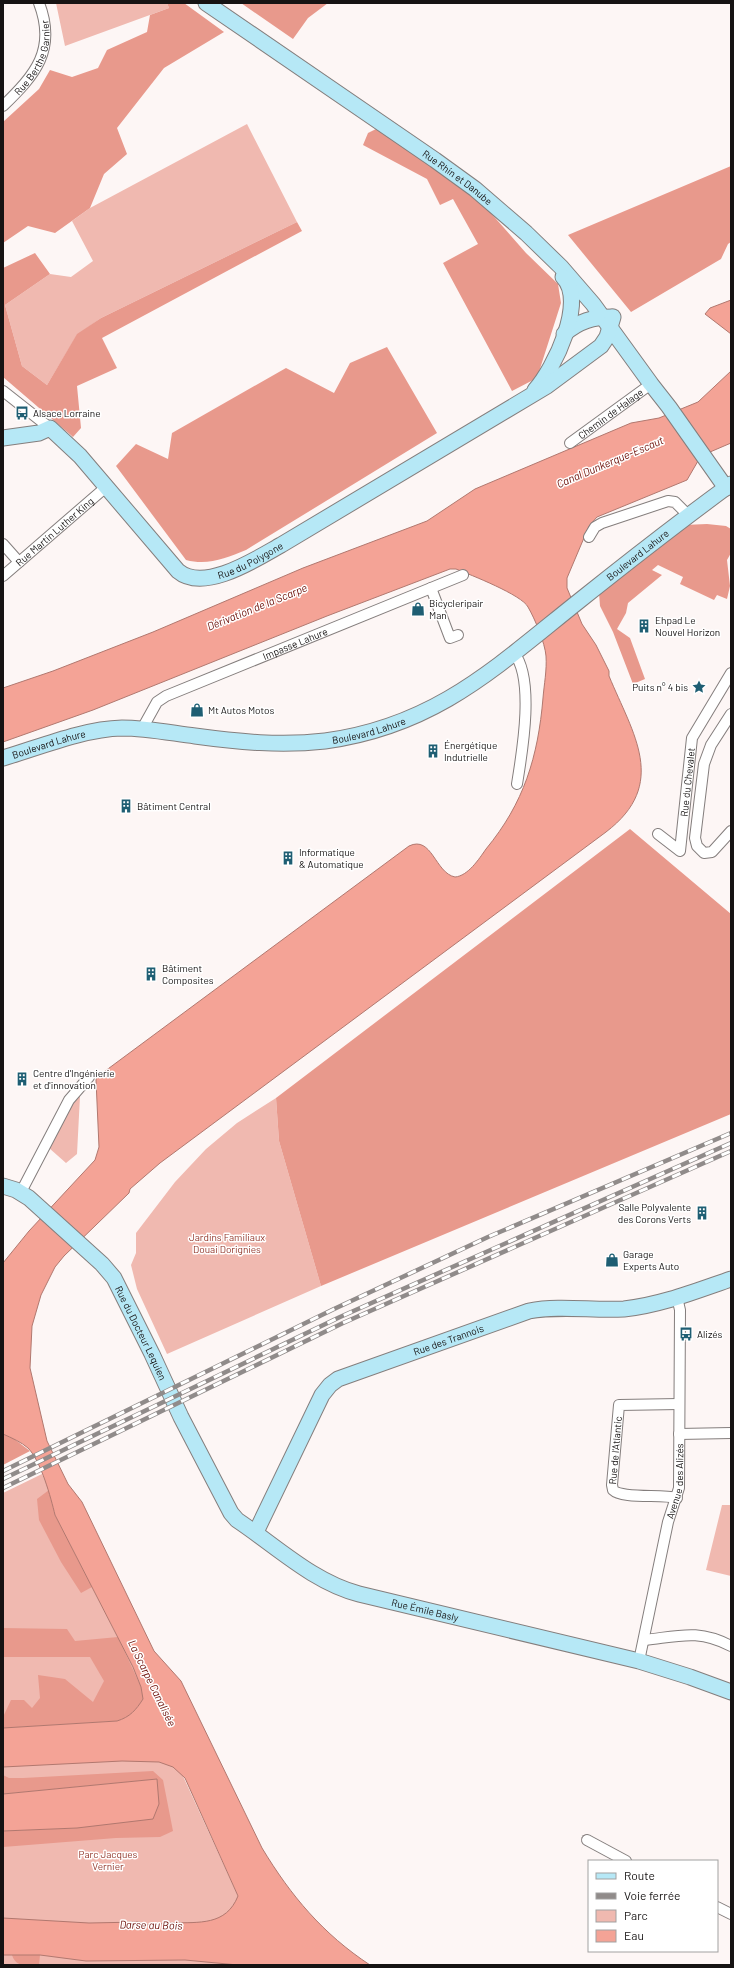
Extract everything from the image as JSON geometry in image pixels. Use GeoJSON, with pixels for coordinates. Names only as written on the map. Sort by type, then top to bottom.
{"type":"FeatureCollection","features":[{"type":"Feature","properties":{"kind":"street","name":"Rue Berthe Garnier"},"geometry":{"type":"LineString","coordinates":[[3,106],[31,78],[40,60],[44,46],[45,29],[39,3]]}},
{"type":"Feature","properties":{"kind":"street","name":"Rue Rhin et Danube"},"geometry":{"type":"LineString","coordinates":[[206,3],[463,180],[535,241],[565,270],[609,320],[647,368],[667,404]]}},
{"type":"Feature","properties":{"kind":"street","name":"Rue Rhin et Danube"},"geometry":{"type":"LineString","coordinates":[[220,3],[474,179],[545,240],[587,284],[630,355],[667,404]]}},
{"type":"Feature","properties":{"kind":"street","name":"Rue du Polygone"},"geometry":{"type":"LineString","coordinates":[[526,398],[538,387],[547,373],[564,334],[571,311],[572,299],[571,288],[567,280],[547,260],[535,241]]}},
{"type":"Feature","properties":{"kind":"street","name":"Rue du Polygone"},"geometry":{"type":"LineString","coordinates":[[50,428],[74,450],[182,574],[197,579],[210,577],[248,563],[281,545],[547,386],[592,354],[606,339],[609,320]]}},
{"type":"Feature","properties":{"kind":"street"},"geometry":{"type":"LineString","coordinates":[[564,334],[582,322],[609,320]]}},
{"type":"Feature","properties":{"kind":"street","name":"Rue du Polygone"},"geometry":{"type":"LineString","coordinates":[[592,354],[613,350],[630,355]]}},
{"type":"Feature","properties":{"kind":"street","name":"Chemin de Halage"},"geometry":{"type":"LineString","coordinates":[[570,443],[651,384]]}},
{"type":"Feature","properties":{"kind":"street"},"geometry":{"type":"LineString","coordinates":[[3,391],[50,428],[39,433],[3,438]]}},
{"type":"Feature","properties":{"kind":"street"},"geometry":{"type":"LineString","coordinates":[[667,404],[709,464],[728,485]]}},
{"type":"Feature","properties":{"kind":"street","name":"Boulevard Lahure"},"geometry":{"type":"LineString","coordinates":[[3,758],[93,732],[115,729],[142,729],[264,744],[315,742],[357,735],[395,724],[442,704],[494,670],[687,514],[728,485]]}},
{"type":"Feature","properties":{"kind":"street","name":"Rue Martin Luther King"},"geometry":{"type":"LineString","coordinates":[[3,576],[106,487]]}},
{"type":"Feature","properties":{"kind":"street"},"geometry":{"type":"LineString","coordinates":[[589,537],[595,527],[602,523],[668,500],[675,502],[687,514]]}},
{"type":"Feature","properties":{"kind":"street"},"geometry":{"type":"LineString","coordinates":[[3,544],[18,562]]}},
{"type":"Feature","properties":{"kind":"street","name":"Impasse Lahure"},"geometry":{"type":"LineString","coordinates":[[142,729],[157,702],[166,696],[463,575]]}},
{"type":"Feature","properties":{"kind":"street"},"geometry":{"type":"LineString","coordinates":[[431,588],[450,638],[458,635]]}},
{"type":"Feature","properties":{"kind":"street"},"geometry":{"type":"LineString","coordinates":[[514,653],[521,661],[524,682],[525,722],[517,784]]}},
{"type":"Feature","properties":{"kind":"street","name":"Rue du Chevalet"},"geometry":{"type":"LineString","coordinates":[[658,834],[680,851],[691,742],[694,733],[731,673]]}},
{"type":"Feature","properties":{"kind":"street"},"geometry":{"type":"LineString","coordinates":[[731,714],[712,745],[704,764],[696,834],[698,848],[704,853],[712,852],[731,832]]}},
{"type":"Feature","properties":{"kind":"street"},"geometry":{"type":"LineString","coordinates":[[3,1186],[21,1192],[69,1100],[89,1077]]}},
{"type":"Feature","properties":{"kind":"street","name":"Rue du Docteur Lequien"},"geometry":{"type":"LineString","coordinates":[[21,1192],[40,1207],[102,1264],[118,1284],[186,1427]]}},
{"type":"Feature","properties":{"kind":"street","name":"Rue des Trannois"},"geometry":{"type":"LineString","coordinates":[[256,1532],[322,1395],[330,1385],[338,1379],[529,1311],[550,1308],[623,1309],[646,1306],[731,1279]]}},
{"type":"Feature","properties":{"kind":"street","name":"Avenue des Alizés"},"geometry":{"type":"LineString","coordinates":[[639,1661],[645,1640],[668,1522],[679,1488],[680,1316],[677,1297]]}},
{"type":"Feature","properties":{"kind":"street","name":"Rue de l'Atlantic"},"geometry":{"type":"LineString","coordinates":[[676,1498],[661,1495],[621,1495],[613,1490],[612,1485],[619,1405],[679,1404]]}},
{"type":"Feature","properties":{"kind":"street","name":"Rue Émile Basly"},"geometry":{"type":"LineString","coordinates":[[186,1427],[228,1510],[237,1520],[321,1578],[342,1589],[639,1661],[731,1692]]}},
{"type":"Feature","properties":{"kind":"street"},"geometry":{"type":"LineString","coordinates":[[679,1434],[731,1433]]}},
{"type":"Feature","properties":{"kind":"street"},"geometry":{"type":"LineString","coordinates":[[645,1640],[701,1634],[712,1637],[731,1646]]}},
{"type":"Feature","properties":{"kind":"street"},"geometry":{"type":"LineString","coordinates":[[587,1840],[624,1860]]}},
{"type":"Feature","properties":{"kind":"street"},"geometry":{"type":"LineString","coordinates":[[718,1908],[731,1914]]}},
{"type":"Feature","properties":{"kind":"green space"},"geometry":{"type":"Polygon","coordinates":[[[56,3],[167,3],[169,8],[65,46],[56,3]]]}},
{"type":"Feature","properties":{"kind":"green space"},"geometry":{"type":"Polygon","coordinates":[[[247,124],[297,222],[101,318],[77,335],[47,385],[22,366],[5,305],[50,274],[71,277],[93,261],[72,221],[90,208],[247,124]]]}},
{"type":"Feature","properties":{"kind":"green space"},"geometry":{"type":"Polygon","coordinates":[[[80,1096],[77,1154],[66,1163],[49,1148],[75,1098],[80,1096]]]}},
{"type":"Feature","properties":{"kind":"green space","name":"Jardins Familiaux Douai Dorignies"},"geometry":{"type":"Polygon","coordinates":[[[276,1098],[279,1141],[321,1286],[167,1354],[137,1289],[131,1265],[136,1253],[136,1233],[175,1182],[206,1149],[237,1123],[276,1098]]]}},
{"type":"Feature","properties":{"kind":"green space","name":"Parc Jacques Vernier"},"geometry":{"type":"Polygon","coordinates":[[[42,1474],[49,1490],[55,1515],[133,1667],[238,1896],[281,1965],[3,1965],[3,1493],[42,1474]]]}},
{"type":"Feature","properties":{"kind":"green space"},"geometry":{"type":"Polygon","coordinates":[[[722,1505],[731,1505],[731,1576],[706,1570],[722,1505]]]}},
{"type":"Feature","properties":{"kind":"shaded area"},"geometry":{"type":"Polygon","coordinates":[[[167,3],[184,3],[224,32],[164,68],[117,128],[127,154],[104,174],[90,208],[55,233],[28,226],[3,243],[3,122],[39,89],[50,70],[72,77],[98,68],[107,50],[147,32],[150,15],[169,8],[167,3]]]}},
{"type":"Feature","properties":{"kind":"shaded area"},"geometry":{"type":"Polygon","coordinates":[[[241,3],[328,3],[308,18],[293,39],[241,3]]]}},
{"type":"Feature","properties":{"kind":"shaded area"},"geometry":{"type":"Polygon","coordinates":[[[376,129],[445,174],[482,203],[526,253],[558,284],[561,303],[537,378],[512,391],[443,263],[478,244],[453,199],[440,205],[427,179],[363,145],[368,133],[376,129]]]}},
{"type":"Feature","properties":{"kind":"shaded area"},"geometry":{"type":"Polygon","coordinates":[[[731,166],[731,242],[728,244],[721,259],[631,312],[568,235],[731,166]]]}},
{"type":"Feature","properties":{"kind":"shaded area"},"geometry":{"type":"Polygon","coordinates":[[[297,222],[302,231],[102,338],[117,368],[77,386],[81,428],[73,437],[3,377],[3,268],[35,253],[50,274],[5,305],[22,366],[47,385],[77,334],[101,318],[297,222]]]}},
{"type":"Feature","properties":{"kind":"shaded area"},"geometry":{"type":"Polygon","coordinates":[[[387,347],[437,433],[246,550],[209,562],[194,562],[186,560],[116,466],[136,444],[168,459],[172,433],[286,368],[334,393],[350,363],[387,347]]]}},
{"type":"Feature","properties":{"kind":"shaded area"},"geometry":{"type":"Polygon","coordinates":[[[707,524],[726,526],[731,529],[731,553],[727,560],[730,586],[727,599],[717,595],[714,600],[680,584],[683,577],[658,565],[652,570],[662,575],[628,603],[626,613],[617,629],[630,638],[645,679],[633,684],[613,632],[600,606],[599,593],[684,525],[707,524]]]}},
{"type":"Feature","properties":{"kind":"shaded area"},"geometry":{"type":"Polygon","coordinates":[[[630,829],[731,914],[731,1114],[321,1286],[279,1141],[276,1098],[630,829]]]}},
{"type":"Feature","properties":{"kind":"shaded area"},"geometry":{"type":"Polygon","coordinates":[[[3,1434],[13,1438],[30,1451],[3,1465],[3,1434]]]}},
{"type":"Feature","properties":{"kind":"shaded area"},"geometry":{"type":"Polygon","coordinates":[[[49,1490],[55,1515],[92,1587],[81,1593],[61,1562],[39,1520],[37,1499],[49,1490]]]}},
{"type":"Feature","properties":{"kind":"shaded area"},"geometry":{"type":"Polygon","coordinates":[[[3,1628],[67,1629],[75,1641],[118,1637],[141,1687],[143,1699],[132,1713],[117,1721],[3,1728],[3,1717],[11,1700],[24,1700],[32,1708],[40,1698],[38,1675],[65,1679],[93,1702],[104,1681],[90,1657],[3,1657],[3,1628]]]}},
{"type":"Feature","properties":{"kind":"shaded area"},"geometry":{"type":"Polygon","coordinates":[[[153,1771],[163,1780],[173,1831],[160,1837],[116,1838],[3,1847],[3,1831],[77,1828],[157,1779],[3,1794],[3,1775],[9,1778],[23,1778],[153,1771]]]}},
{"type":"Feature","properties":{"kind":"shaded area"},"geometry":{"type":"Polygon","coordinates":[[[12,1955],[40,1955],[39,1965],[19,1964],[12,1955]]]}},
{"type":"Feature","properties":{"kind":"water"},"geometry":{"type":"Polygon","coordinates":[[[731,300],[731,334],[705,314],[710,308],[731,300]]]}},
{"type":"Feature","properties":{"kind":"water"},"geometry":{"type":"Polygon","coordinates":[[[731,371],[731,443],[710,452],[698,461],[687,480],[597,517],[589,526],[567,578],[567,588],[582,624],[596,645],[609,671],[609,676],[628,718],[640,758],[641,777],[636,796],[625,814],[606,832],[160,1163],[130,1189],[129,1193],[64,1256],[55,1267],[41,1295],[32,1326],[30,1368],[47,1441],[68,1484],[82,1502],[154,1651],[181,1681],[262,1848],[284,1882],[309,1913],[323,1927],[353,1953],[370,1965],[238,1965],[185,1960],[86,1961],[40,1955],[3,1955],[3,1918],[89,1923],[139,1922],[144,1925],[192,1923],[211,1920],[226,1913],[233,1906],[238,1896],[185,1778],[173,1767],[159,1762],[122,1761],[3,1767],[3,1728],[117,1721],[132,1713],[143,1699],[141,1687],[133,1667],[55,1515],[45,1480],[33,1454],[28,1448],[19,1442],[3,1434],[3,1263],[29,1231],[95,1160],[99,1147],[97,1077],[409,846],[417,844],[423,846],[448,874],[455,877],[464,874],[473,866],[499,832],[519,797],[527,778],[533,760],[541,720],[546,672],[546,656],[537,624],[524,602],[507,591],[484,580],[456,569],[450,569],[327,616],[93,710],[3,742],[3,688],[53,671],[153,632],[303,568],[427,521],[475,489],[631,423],[659,418],[698,402],[731,371]]]}},
{"type":"Feature","properties":{"kind":"water"},"geometry":{"type":"Polygon","coordinates":[[[157,1779],[159,1804],[153,1819],[77,1828],[3,1831],[3,1794],[157,1779]]]}},
{"type":"Feature","properties":{"kind":"railway"},"geometry":{"type":"LineString","coordinates":[[3,1471],[334,1309],[488,1237],[731,1133]]}},
{"type":"Feature","properties":{"kind":"railway"},"geometry":{"type":"LineString","coordinates":[[3,1479],[340,1317],[731,1143]]}},
{"type":"Feature","properties":{"kind":"railway"},"geometry":{"type":"LineString","coordinates":[[3,1488],[343,1323],[731,1151]]}},
{"type":"Feature","properties":{"kind":"place","name":"Alsace Lorraine"},"geometry":{"type":"Point","coordinates":[22,413]}},
{"type":"Feature","properties":{"kind":"place","name":"Bicycleripair Man"},"geometry":{"type":"Point","coordinates":[418,609]}},
{"type":"Feature","properties":{"kind":"place","name":"Ehpad Le Nouvel Horizon"},"geometry":{"type":"Point","coordinates":[644,626]}},
{"type":"Feature","properties":{"kind":"place","name":"Puits n° 4 bis"},"geometry":{"type":"Point","coordinates":[699,687]}},
{"type":"Feature","properties":{"kind":"place","name":"Mt Autos Motos"},"geometry":{"type":"Point","coordinates":[197,710]}},
{"type":"Feature","properties":{"kind":"place","name":"Énergétique Indutrielle"},"geometry":{"type":"Point","coordinates":[433,751]}},
{"type":"Feature","properties":{"kind":"place","name":"Bâtiment Central"},"geometry":{"type":"Point","coordinates":[126,806]}},
{"type":"Feature","properties":{"kind":"place","name":"Informatique & Automatique"},"geometry":{"type":"Point","coordinates":[288,858]}},
{"type":"Feature","properties":{"kind":"place","name":"Bâtiment Composites"},"geometry":{"type":"Point","coordinates":[151,974]}},
{"type":"Feature","properties":{"kind":"place","name":"Centre d'Ingénierie et d'innovation"},"geometry":{"type":"Point","coordinates":[22,1079]}},
{"type":"Feature","properties":{"kind":"place","name":"Salle Polyvalente des Corons Verts"},"geometry":{"type":"Point","coordinates":[702,1213]}},
{"type":"Feature","properties":{"kind":"place","name":"Garage Experts Auto"},"geometry":{"type":"Point","coordinates":[612,1260]}},
{"type":"Feature","properties":{"kind":"place","name":"Alizés"},"geometry":{"type":"Point","coordinates":[686,1334]}},
{"type":"Feature","properties":{"kind":"water label","name":"Canal Dunkerque-Escaut"},"geometry":{"type":"Point","coordinates":[610,462]}},
{"type":"Feature","properties":{"kind":"water label","name":"Dérivation de la Scarpe"},"geometry":{"type":"Point","coordinates":[257,607]}},
{"type":"Feature","properties":{"kind":"water label","name":"La Scarpe Canalisée"},"geometry":{"type":"Point","coordinates":[152,1683]}},
{"type":"Feature","properties":{"kind":"water label","name":"Darse au Bois"},"geometry":{"type":"Point","coordinates":[151,1925]}}]}
